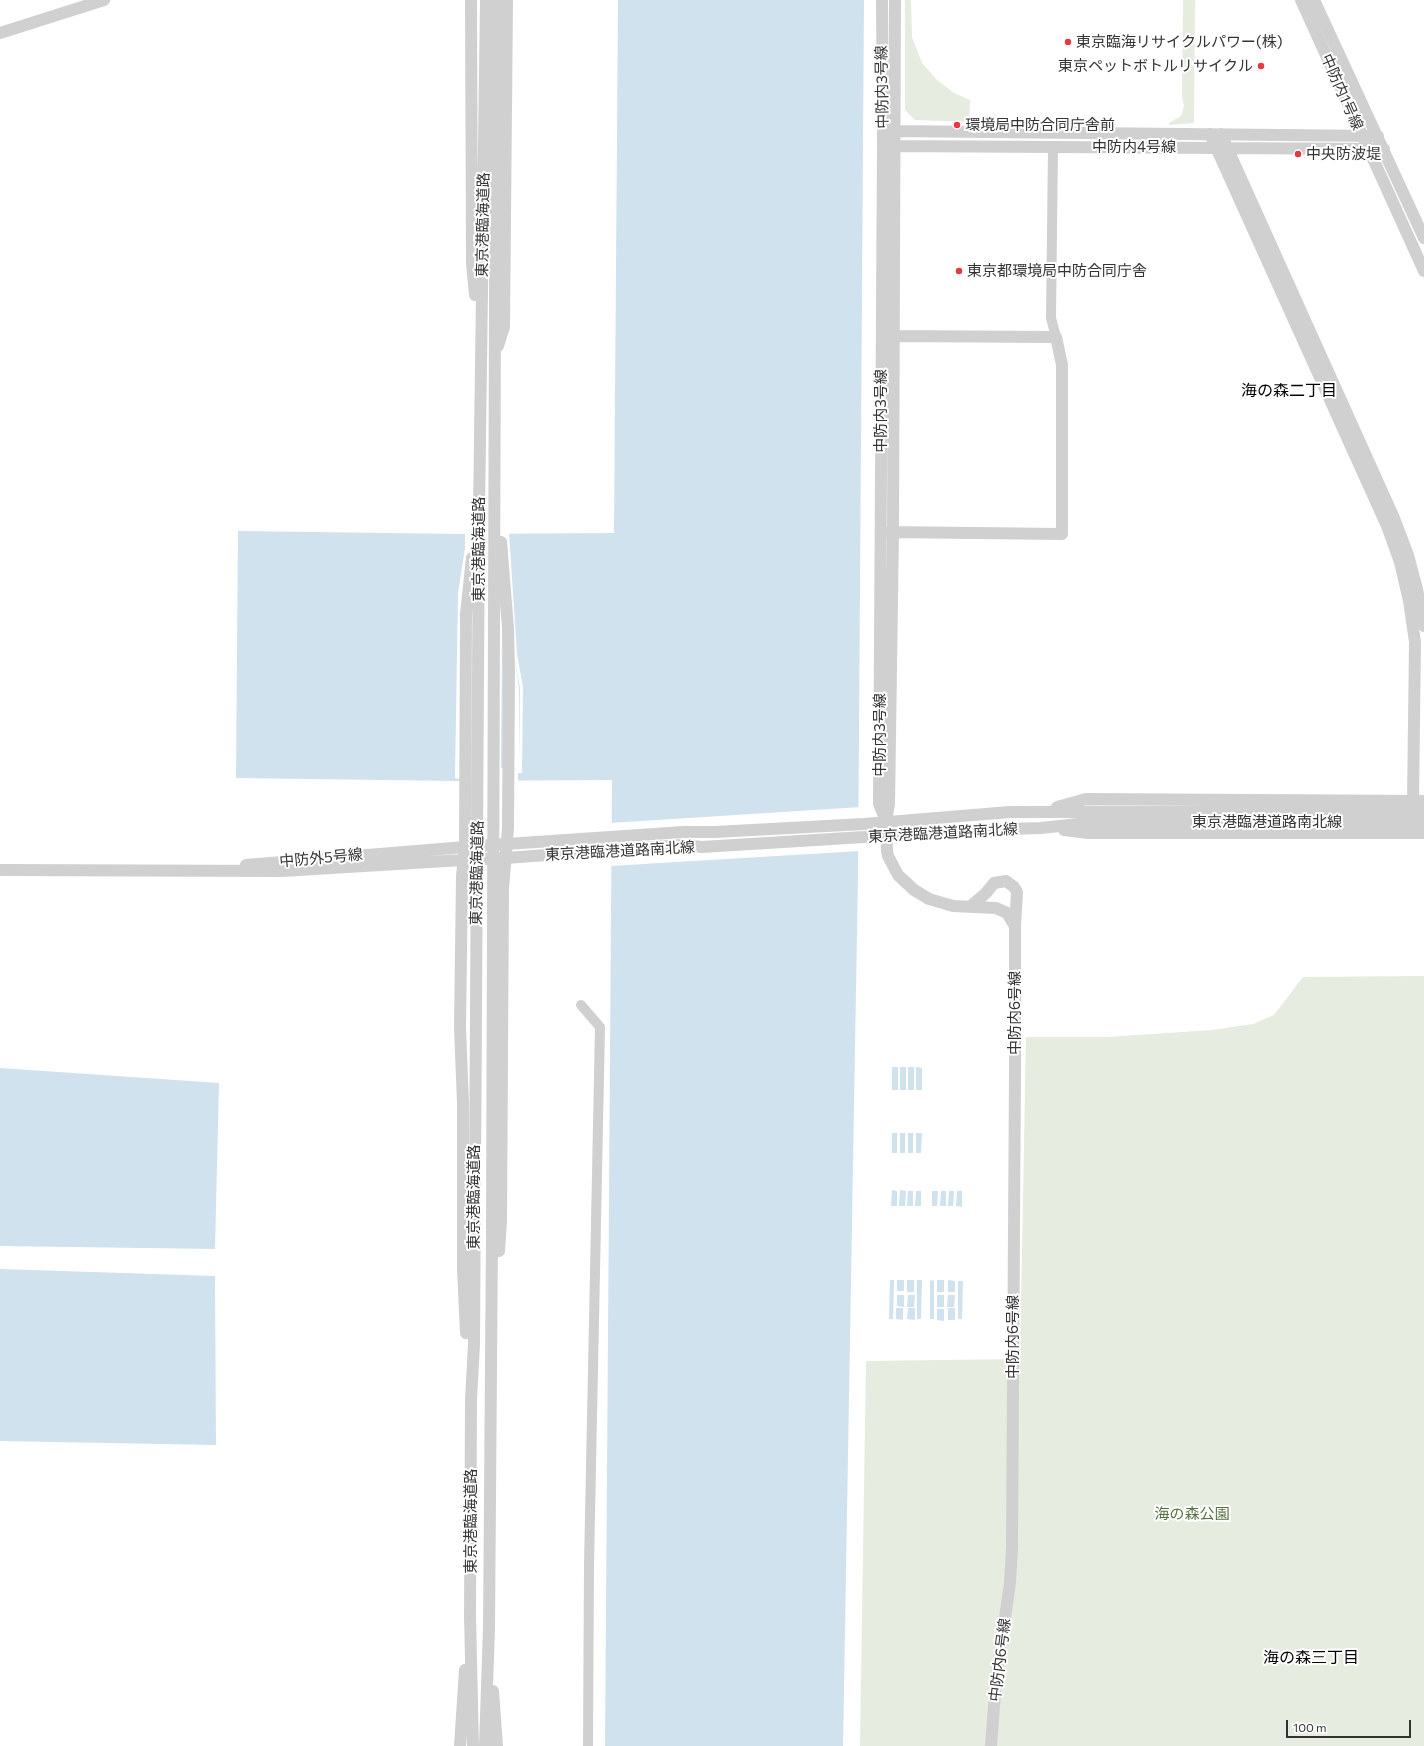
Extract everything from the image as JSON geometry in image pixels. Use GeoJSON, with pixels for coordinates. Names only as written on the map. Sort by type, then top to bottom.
{"type":"FeatureCollection","features":[{"type":"Feature","properties":{"kind":"street"},"geometry":{"type":"LineString","coordinates":[[0,33],[104,0]]}},
{"type":"Feature","properties":{"kind":"street"},"geometry":{"type":"LineString","coordinates":[[471,0],[472,264],[482,400]]}},
{"type":"Feature","properties":{"kind":"street","name":"東京港臨海道路"},"geometry":{"type":"LineString","coordinates":[[473,1746],[470,1616],[471,1400],[474,1344],[479,496],[482,400],[486,0]]}},
{"type":"Feature","properties":{"kind":"street","name":"東京港臨海道路"},"geometry":{"type":"LineString","coordinates":[[485,1746],[489,1628],[496,0]]}},
{"type":"Feature","properties":{"kind":"street"},"geometry":{"type":"LineString","coordinates":[[495,357],[504,327],[507,0]]}},
{"type":"Feature","properties":{"kind":"street","name":"中防内3号線"},"geometry":{"type":"LineString","coordinates":[[882,0],[883,146],[893,532],[889,804],[886,821],[886,835]]}},
{"type":"Feature","properties":{"kind":"street","name":"中防内3号線"},"geometry":{"type":"LineString","coordinates":[[886,821],[879,804],[880,532],[896,146],[895,0]]}},
{"type":"Feature","properties":{"kind":"street","name":"中防内1号線"},"geometry":{"type":"LineString","coordinates":[[1301,0],[1424,271]]}},
{"type":"Feature","properties":{"kind":"street","name":"中防内1号線"},"geometry":{"type":"LineString","coordinates":[[1314,0],[1424,238]]}},
{"type":"Feature","properties":{"kind":"street","name":"中防内4号線"},"geometry":{"type":"LineString","coordinates":[[883,131],[1378,136]]}},
{"type":"Feature","properties":{"kind":"street"},"geometry":{"type":"LineString","coordinates":[[1040,811],[1086,799],[1418,801],[1415,642],[1409,601],[1400,562],[1387,526],[1215,134]]}},
{"type":"Feature","properties":{"kind":"street","name":"中防内4号線"},"geometry":{"type":"LineString","coordinates":[[883,146],[1384,150]]}},
{"type":"Feature","properties":{"kind":"street"},"geometry":{"type":"LineString","coordinates":[[880,532],[1062,534],[1062,365],[1051,318],[1053,147]]}},
{"type":"Feature","properties":{"kind":"street"},"geometry":{"type":"LineString","coordinates":[[1221,148],[1394,518],[1410,562],[1424,626]]}},
{"type":"Feature","properties":{"kind":"street"},"geometry":{"type":"LineString","coordinates":[[888,336],[1056,337]]}},
{"type":"Feature","properties":{"kind":"street"},"geometry":{"type":"LineString","coordinates":[[490,1348],[501,1221],[503,889],[506,858],[508,628],[502,546],[494,499]]}},
{"type":"Feature","properties":{"kind":"street"},"geometry":{"type":"LineString","coordinates":[[471,1400],[467,1378],[463,1269],[463,1103],[460,1020],[464,847],[466,614],[472,552],[479,511]]}},
{"type":"Feature","properties":{"kind":"street","name":"東京港臨港道路南北線"},"geometry":{"type":"LineString","coordinates":[[464,847],[683,832],[716,832],[864,824],[886,821],[1040,811],[1424,811]]}},
{"type":"Feature","properties":{"kind":"street","name":"東京港臨港道路南北線"},"geometry":{"type":"LineString","coordinates":[[463,860],[682,845],[702,847],[864,837],[914,832],[1041,828],[1096,822],[1424,822]]}},
{"type":"Feature","properties":{"kind":"street"},"geometry":{"type":"LineString","coordinates":[[1041,828],[1088,833],[1424,833]]}},
{"type":"Feature","properties":{"kind":"street"},"geometry":{"type":"LineString","coordinates":[[886,835],[887,851],[890,861],[898,875],[914,890],[929,899],[941,904],[953,906],[990,906],[1001,909],[1007,909],[1015,902]]}},
{"type":"Feature","properties":{"kind":"street","name":"中防外5号線"},"geometry":{"type":"LineString","coordinates":[[401,859],[464,847]]}},
{"type":"Feature","properties":{"kind":"street","name":"中防外5号線"},"geometry":{"type":"LineString","coordinates":[[0,870],[177,872],[291,860],[463,860]]}},
{"type":"Feature","properties":{"kind":"street","name":"中防内6号線"},"geometry":{"type":"LineString","coordinates":[[971,906],[983,896],[994,883],[1000,881],[1006,881],[1014,887],[1017,892],[1015,902],[1012,1548],[1009,1589],[996,1680],[991,1746]]}},
{"type":"Feature","properties":{"kind":"street"},"geometry":{"type":"LineString","coordinates":[[1001,909],[1007,913],[1015,926]]}},
{"type":"Feature","properties":{"kind":"street"},"geometry":{"type":"LineString","coordinates":[[581,1005],[600,1026],[589,1564],[588,1746]]}},
{"type":"Feature","properties":{"kind":"street"},"geometry":{"type":"LineString","coordinates":[[460,1746],[465,1649],[470,1616]]}},
{"type":"Feature","properties":{"kind":"street"},"geometry":{"type":"LineString","coordinates":[[489,1628],[497,1746]]}},
{"type":"Feature","properties":{"kind":"green space"},"geometry":{"type":"Polygon","coordinates":[[[905,0],[911,0],[912,37],[922,63],[937,80],[954,93],[970,100],[969,122],[915,120],[905,110],[905,0]]]}},
{"type":"Feature","properties":{"kind":"green space"},"geometry":{"type":"Polygon","coordinates":[[[1183,0],[1195,0],[1194,123],[1169,125],[1169,123],[1181,116],[1184,106],[1182,96],[1183,0]]]}},
{"type":"Feature","properties":{"kind":"green space","name":"海の森公園"},"geometry":{"type":"Polygon","coordinates":[[[1424,976],[1424,1746],[860,1746],[866,1361],[1020,1359],[1026,1037],[1108,1037],[1212,1030],[1253,1024],[1274,1015],[1303,977],[1424,976]]]}},
{"type":"Feature","properties":{"kind":"water"},"geometry":{"type":"Polygon","coordinates":[[[618,0],[864,0],[858,875],[843,1746],[605,1746],[612,780],[455,781],[236,778],[238,531],[464,534],[614,533],[618,0]]]}},
{"type":"Feature","properties":{"kind":"water"},"geometry":{"type":"Polygon","coordinates":[[[892,1067],[898,1067],[898,1090],[892,1090],[892,1067]]]}},
{"type":"Feature","properties":{"kind":"water"},"geometry":{"type":"Polygon","coordinates":[[[900,1067],[906,1067],[906,1090],[900,1090],[900,1067]]]}},
{"type":"Feature","properties":{"kind":"water"},"geometry":{"type":"Polygon","coordinates":[[[908,1067],[914,1067],[914,1090],[908,1090],[908,1067]]]}},
{"type":"Feature","properties":{"kind":"water"},"geometry":{"type":"Polygon","coordinates":[[[916,1067],[922,1068],[922,1090],[916,1090],[916,1067]]]}},
{"type":"Feature","properties":{"kind":"water"},"geometry":{"type":"Polygon","coordinates":[[[0,1068],[219,1083],[215,1249],[0,1246],[0,1068]]]}},
{"type":"Feature","properties":{"kind":"water"},"geometry":{"type":"Polygon","coordinates":[[[892,1133],[897,1133],[897,1153],[892,1153],[892,1133]]]}},
{"type":"Feature","properties":{"kind":"water"},"geometry":{"type":"Polygon","coordinates":[[[900,1133],[905,1133],[905,1153],[900,1153],[900,1133]]]}},
{"type":"Feature","properties":{"kind":"water"},"geometry":{"type":"Polygon","coordinates":[[[908,1133],[913,1133],[913,1153],[908,1153],[908,1133]]]}},
{"type":"Feature","properties":{"kind":"water"},"geometry":{"type":"Polygon","coordinates":[[[916,1133],[922,1133],[921,1153],[916,1153],[916,1133]]]}},
{"type":"Feature","properties":{"kind":"water"},"geometry":{"type":"Polygon","coordinates":[[[892,1190],[897,1191],[897,1206],[891,1206],[892,1190]]]}},
{"type":"Feature","properties":{"kind":"water"},"geometry":{"type":"Polygon","coordinates":[[[900,1190],[906,1191],[905,1206],[899,1206],[900,1190]]]}},
{"type":"Feature","properties":{"kind":"water"},"geometry":{"type":"Polygon","coordinates":[[[908,1191],[913,1191],[913,1206],[907,1206],[908,1191]]]}},
{"type":"Feature","properties":{"kind":"water"},"geometry":{"type":"Polygon","coordinates":[[[916,1191],[921,1191],[921,1206],[915,1206],[916,1191]]]}},
{"type":"Feature","properties":{"kind":"water"},"geometry":{"type":"Polygon","coordinates":[[[932,1191],[938,1191],[937,1206],[932,1206],[932,1191]]]}},
{"type":"Feature","properties":{"kind":"water"},"geometry":{"type":"Polygon","coordinates":[[[941,1191],[946,1191],[946,1206],[940,1206],[941,1191]]]}},
{"type":"Feature","properties":{"kind":"water"},"geometry":{"type":"Polygon","coordinates":[[[949,1191],[954,1191],[953,1206],[948,1206],[949,1191]]]}},
{"type":"Feature","properties":{"kind":"water"},"geometry":{"type":"Polygon","coordinates":[[[957,1191],[962,1191],[962,1207],[956,1206],[957,1191]]]}},
{"type":"Feature","properties":{"kind":"water"},"geometry":{"type":"Polygon","coordinates":[[[0,1269],[215,1276],[216,1445],[0,1441],[0,1269]]]}},
{"type":"Feature","properties":{"kind":"water"},"geometry":{"type":"Polygon","coordinates":[[[890,1280],[894,1280],[893,1319],[889,1319],[890,1280]]]}},
{"type":"Feature","properties":{"kind":"water"},"geometry":{"type":"Polygon","coordinates":[[[897,1280],[904,1280],[904,1291],[897,1291],[897,1280]]]}},
{"type":"Feature","properties":{"kind":"water"},"geometry":{"type":"Polygon","coordinates":[[[907,1280],[914,1280],[914,1292],[907,1292],[907,1280]]]}},
{"type":"Feature","properties":{"kind":"water"},"geometry":{"type":"Polygon","coordinates":[[[917,1280],[922,1280],[921,1319],[917,1319],[917,1280]]]}},
{"type":"Feature","properties":{"kind":"water"},"geometry":{"type":"Polygon","coordinates":[[[930,1280],[934,1281],[934,1319],[930,1319],[930,1280]]]}},
{"type":"Feature","properties":{"kind":"water"},"geometry":{"type":"Polygon","coordinates":[[[937,1280],[944,1280],[944,1292],[937,1292],[937,1280]]]}},
{"type":"Feature","properties":{"kind":"water"},"geometry":{"type":"Polygon","coordinates":[[[948,1280],[955,1281],[955,1292],[948,1292],[948,1280]]]}},
{"type":"Feature","properties":{"kind":"water"},"geometry":{"type":"Polygon","coordinates":[[[958,1281],[963,1281],[962,1319],[958,1319],[958,1281]]]}},
{"type":"Feature","properties":{"kind":"water"},"geometry":{"type":"Polygon","coordinates":[[[897,1295],[904,1295],[904,1307],[897,1306],[897,1295]]]}},
{"type":"Feature","properties":{"kind":"water"},"geometry":{"type":"Polygon","coordinates":[[[908,1295],[915,1295],[914,1307],[907,1307],[908,1295]]]}},
{"type":"Feature","properties":{"kind":"water"},"geometry":{"type":"Polygon","coordinates":[[[937,1295],[944,1295],[944,1307],[937,1307],[937,1295]]]}},
{"type":"Feature","properties":{"kind":"water"},"geometry":{"type":"Polygon","coordinates":[[[948,1295],[955,1295],[954,1307],[947,1307],[948,1295]]]}},
{"type":"Feature","properties":{"kind":"water"},"geometry":{"type":"Polygon","coordinates":[[[896,1308],[903,1308],[903,1320],[896,1319],[896,1308]]]}},
{"type":"Feature","properties":{"kind":"water"},"geometry":{"type":"Polygon","coordinates":[[[908,1308],[915,1308],[915,1320],[907,1319],[908,1308]]]}},
{"type":"Feature","properties":{"kind":"water"},"geometry":{"type":"Polygon","coordinates":[[[948,1308],[955,1308],[955,1320],[948,1320],[948,1308]]]}},
{"type":"Feature","properties":{"kind":"water"},"geometry":{"type":"Polygon","coordinates":[[[937,1309],[944,1309],[944,1321],[937,1320],[937,1309]]]}},
{"type":"Feature","properties":{"kind":"pier"},"geometry":{"type":"Polygon","coordinates":[[[465,532],[509,532],[517,654],[523,687],[522,773],[518,773],[518,782],[460,783],[460,779],[455,778],[458,593],[465,548],[465,532]],[[502,628],[501,768],[503,768],[504,628],[502,628]],[[514,655],[519,688],[519,768],[520,688],[514,655]]]}},
{"type":"Feature","properties":{"kind":"pier"},"geometry":{"type":"Polygon","coordinates":[[[861,807],[860,851],[610,866],[610,823],[861,807]]]}},
{"type":"Feature","properties":{"kind":"place","name":"東京臨海リサイクルパワー(株)"},"geometry":{"type":"Point","coordinates":[1068,42]}},
{"type":"Feature","properties":{"kind":"place","name":"東京ペットボトルリサイクル"},"geometry":{"type":"Point","coordinates":[1261,66]}},
{"type":"Feature","properties":{"kind":"place","name":"環境局中防合同庁舎前"},"geometry":{"type":"Point","coordinates":[957,125]}},
{"type":"Feature","properties":{"kind":"place","name":"中央防波堤"},"geometry":{"type":"Point","coordinates":[1298,154]}},
{"type":"Feature","properties":{"kind":"place","name":"東京都環境局中防合同庁舎"},"geometry":{"type":"Point","coordinates":[959,271]}},
{"type":"Feature","properties":{"kind":"district","name":"海の森二丁目"},"geometry":{"type":"Point","coordinates":[1289,391]}},
{"type":"Feature","properties":{"kind":"district","name":"海の森三丁目"},"geometry":{"type":"Point","coordinates":[1311,1658]}}]}
